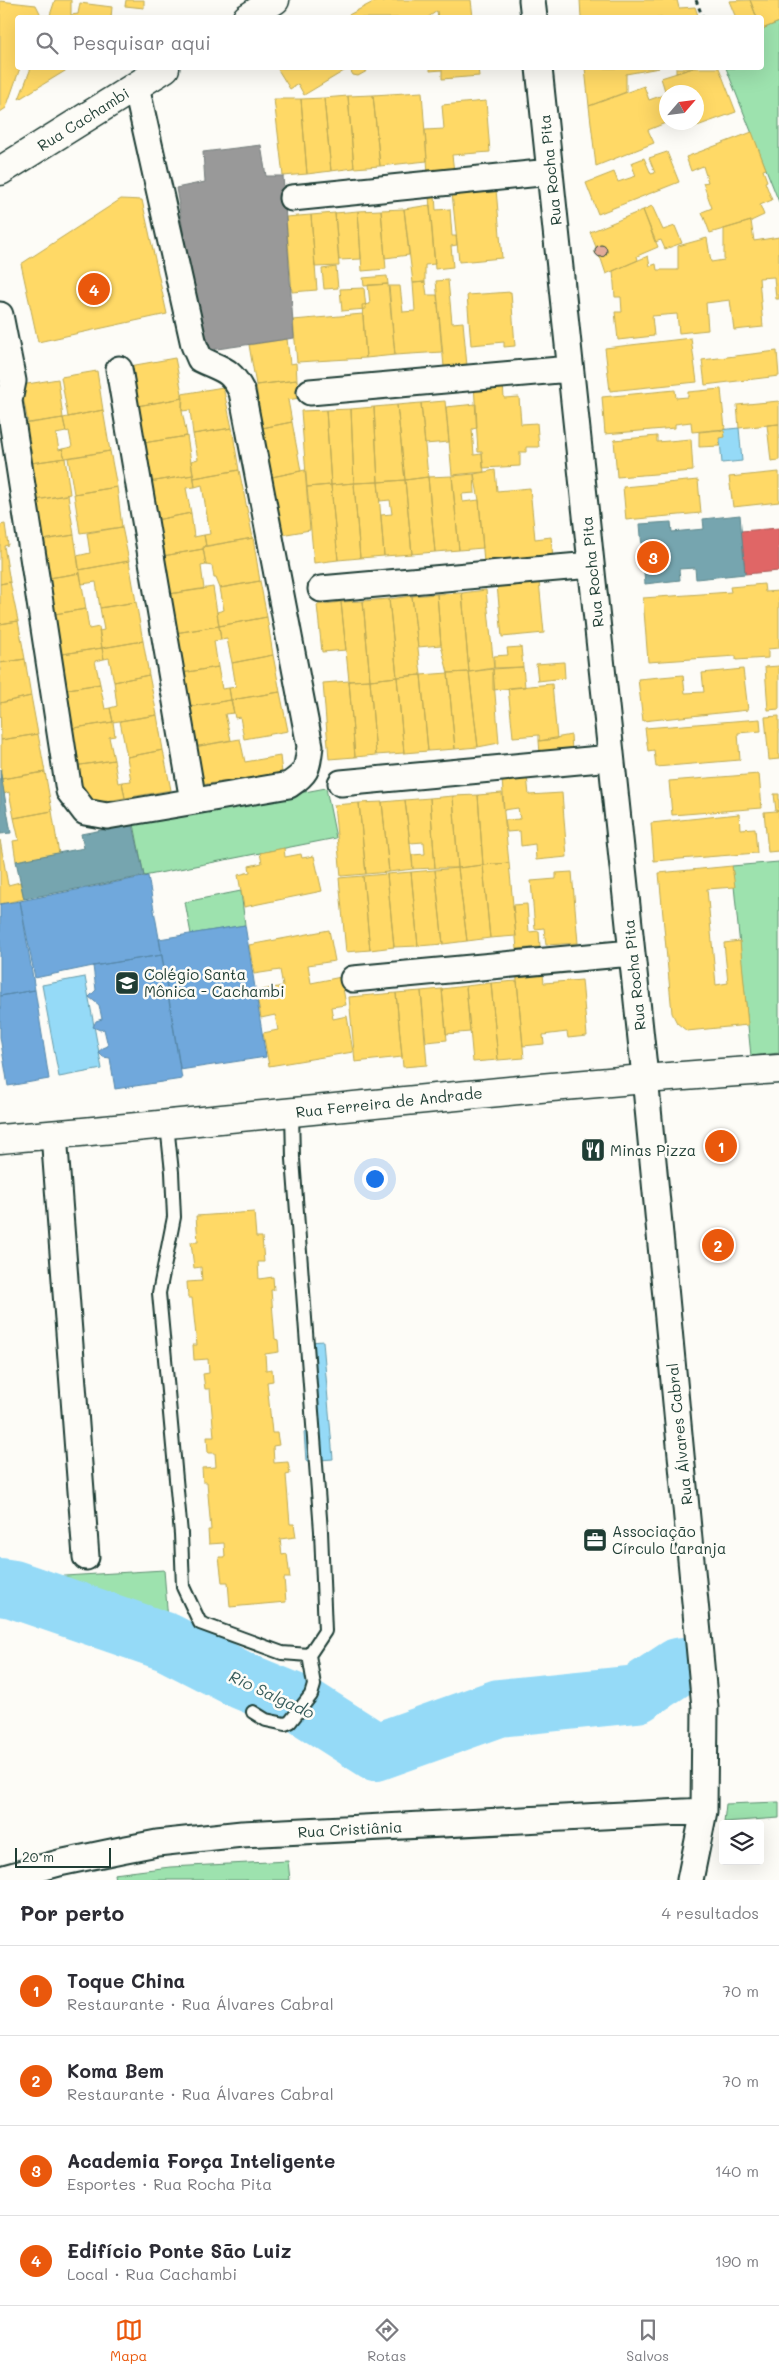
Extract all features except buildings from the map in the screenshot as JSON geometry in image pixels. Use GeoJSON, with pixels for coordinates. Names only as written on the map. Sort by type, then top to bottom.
{"type":"FeatureCollection","features":[{"type":"Feature","properties":{"kind":"street"},"geometry":{"type":"LineString","coordinates":[[252,15],[275,0]]}},
{"type":"Feature","properties":{"kind":"street"},"geometry":{"type":"LineString","coordinates":[[532,0],[534,15]]}},
{"type":"Feature","properties":{"kind":"street","name":"Rua Cachambi"},"geometry":{"type":"LineString","coordinates":[[0,170],[162,70]]}},
{"type":"Feature","properties":{"kind":"street","name":"Rua Rocha Pita"},"geometry":{"type":"LineString","coordinates":[[539,70],[645,1078]]}},
{"type":"Feature","properties":{"kind":"street"},"geometry":{"type":"LineString","coordinates":[[0,315],[13,381],[9,401],[70,791],[78,805],[85,812],[107,816],[289,785],[304,775],[308,764],[310,746],[242,392],[236,379],[228,371],[200,360],[194,345],[136,86]]}},
{"type":"Feature","properties":{"kind":"street"},"geometry":{"type":"LineString","coordinates":[[292,198],[550,172]]}},
{"type":"Feature","properties":{"kind":"street"},"geometry":{"type":"LineString","coordinates":[[119,369],[193,801]]}},
{"type":"Feature","properties":{"kind":"street"},"geometry":{"type":"LineString","coordinates":[[310,392],[570,369]]}},
{"type":"Feature","properties":{"kind":"street"},"geometry":{"type":"LineString","coordinates":[[321,590],[591,566]]}},
{"type":"Feature","properties":{"kind":"street"},"geometry":{"type":"LineString","coordinates":[[341,783],[611,758]]}},
{"type":"Feature","properties":{"kind":"street"},"geometry":{"type":"LineString","coordinates":[[353,979],[631,953]]}},
{"type":"Feature","properties":{"kind":"street","name":"Rua Ferreira de Andrade"},"geometry":{"type":"LineString","coordinates":[[0,1139],[167,1125],[292,1111],[645,1078],[779,1069]]}},
{"type":"Feature","properties":{"kind":"street","name":"Rua Álvares Cabral"},"geometry":{"type":"LineString","coordinates":[[645,1078],[704,1698],[704,1810],[690,1880]]}},
{"type":"Feature","properties":{"kind":"street"},"geometry":{"type":"LineString","coordinates":[[54,1134],[86,1557]]}},
{"type":"Feature","properties":{"kind":"street","name":"Rua Cristiânia"},"geometry":{"type":"LineString","coordinates":[[0,1879],[59,1863],[157,1843],[242,1834],[704,1810]]}},
{"type":"Feature","properties":{"kind":"lane"},"geometry":{"type":"LineString","coordinates":[[253,1712],[266,1720],[285,1724],[294,1717],[312,1695],[314,1685],[309,1655],[326,1631],[321,1532],[293,1159],[292,1111]]}},
{"type":"Feature","properties":{"kind":"lane"},"geometry":{"type":"LineString","coordinates":[[167,1125],[174,1217],[160,1293],[181,1534],[183,1587],[200,1623],[282,1653],[309,1655]]}},
{"type":"Feature","properties":{"kind":"path"},"geometry":{"type":"LineString","coordinates":[[696,0],[702,15]]}},
{"type":"Feature","properties":{"kind":"green space"},"geometry":{"type":"Polygon","coordinates":[[[779,22],[779,202],[727,70],[764,70],[764,28],[779,22]]]}},
{"type":"Feature","properties":{"kind":"green space"},"geometry":{"type":"Polygon","coordinates":[[[326,788],[336,838],[144,876],[134,824],[326,788]]]}},
{"type":"Feature","properties":{"kind":"green space"},"geometry":{"type":"Polygon","coordinates":[[[779,862],[779,1053],[751,1056],[732,866],[779,862]]]}},
{"type":"Feature","properties":{"kind":"green space"},"geometry":{"type":"Polygon","coordinates":[[[241,891],[245,925],[191,934],[185,902],[241,891]]]}},
{"type":"Feature","properties":{"kind":"green space"},"geometry":{"type":"Polygon","coordinates":[[[164,1570],[171,1658],[138,1644],[108,1642],[108,1637],[69,1633],[67,1622],[0,1602],[0,1571],[14,1571],[15,1579],[164,1570]]]}},
{"type":"Feature","properties":{"kind":"green space"},"geometry":{"type":"Polygon","coordinates":[[[779,1802],[779,1818],[724,1820],[726,1804],[779,1802]]]}},
{"type":"Feature","properties":{"kind":"green space"},"geometry":{"type":"Polygon","coordinates":[[[288,1861],[290,1880],[115,1880],[114,1874],[170,1867],[288,1861]]]}},
{"type":"Feature","properties":{"kind":"water"},"geometry":{"type":"Polygon","coordinates":[[[739,428],[742,461],[722,463],[719,430],[739,428]]]}},
{"type":"Feature","properties":{"kind":"water"},"geometry":{"type":"Polygon","coordinates":[[[85,977],[102,1069],[59,1077],[42,985],[85,977]]]}},
{"type":"Feature","properties":{"kind":"water"},"geometry":{"type":"Polygon","coordinates":[[[323,1341],[333,1459],[306,1461],[304,1432],[317,1430],[310,1342],[323,1341]]]}},
{"type":"Feature","properties":{"kind":"waterway","name":"Rio Salgado"},"geometry":{"type":"LineString","coordinates":[[0,1587],[13,1589],[167,1642],[243,1681],[304,1706],[376,1752],[499,1708],[637,1694],[678,1667],[683,1666]]}},
{"type":"Feature","properties":{"kind":"place","name":"Edifício Ponte São Luiz"},"geometry":{"type":"Point","coordinates":[94,289]}},
{"type":"Feature","properties":{"kind":"place","name":"Academia Força Inteligente"},"geometry":{"type":"Point","coordinates":[653,557]}},
{"type":"Feature","properties":{"kind":"place","name":"Colégio Santa Mônica - Cachambi"},"geometry":{"type":"Point","coordinates":[127,983]}},
{"type":"Feature","properties":{"kind":"place","name":"Toque China"},"geometry":{"type":"Point","coordinates":[721,1146]}},
{"type":"Feature","properties":{"kind":"place","name":"Minas Pizza"},"geometry":{"type":"Point","coordinates":[593,1150]}},
{"type":"Feature","properties":{"kind":"place","name":"Koma Bem"},"geometry":{"type":"Point","coordinates":[718,1245]}},
{"type":"Feature","properties":{"kind":"place","name":"Associação Círculo Laranja"},"geometry":{"type":"Point","coordinates":[595,1540]}}]}
